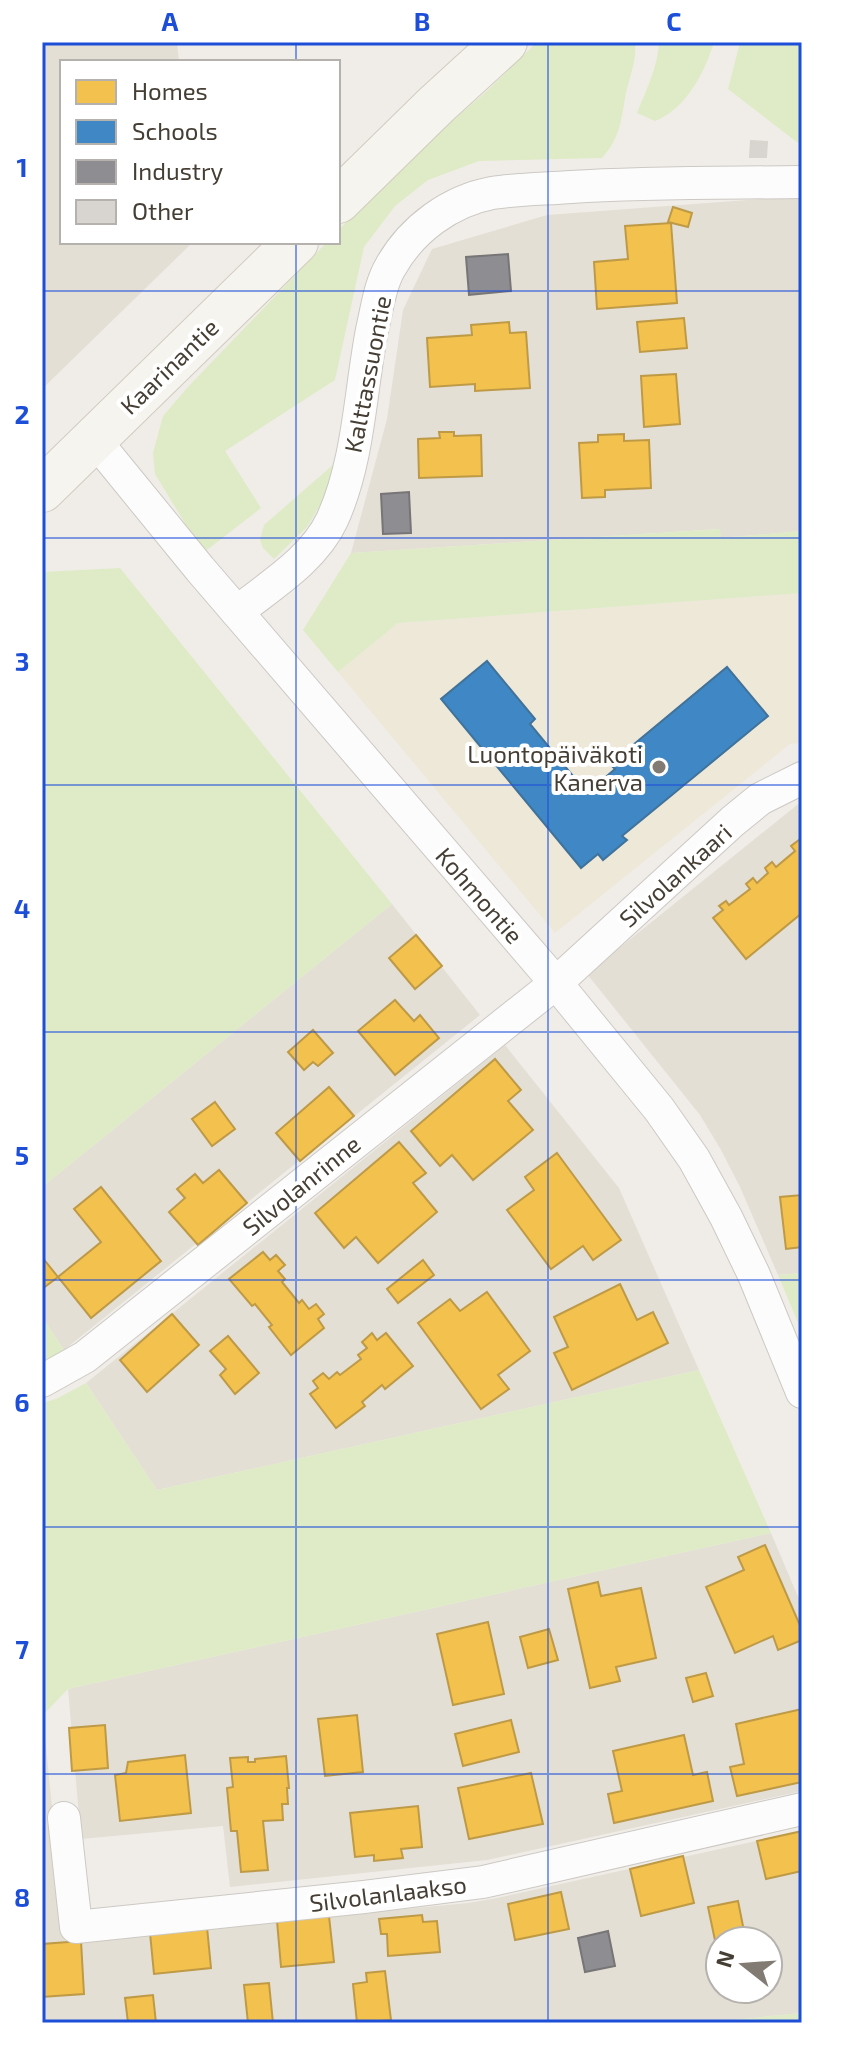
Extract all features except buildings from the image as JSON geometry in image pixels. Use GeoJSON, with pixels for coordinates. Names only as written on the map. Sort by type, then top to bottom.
{"type":"FeatureCollection","features":[{"type":"Feature","properties":{"kind":"main road"},"geometry":{"type":"LineString","coordinates":[[340,199],[505,42]]}},
{"type":"Feature","properties":{"kind":"main road","name":"Kaarinantie"},"geometry":{"type":"LineString","coordinates":[[42,490],[294,244]]}},
{"type":"Feature","properties":{"kind":"street","name":"Kalttassuontie"},"geometry":{"type":"LineString","coordinates":[[237,612],[296,566],[316,546],[331,523],[349,467],[379,298],[390,267],[419,230],[462,203],[491,194],[633,183],[802,182]]}},
{"type":"Feature","properties":{"kind":"street","name":"Kohmontie"},"geometry":{"type":"LineString","coordinates":[[94,439],[237,612],[556,983],[659,1109],[694,1159],[726,1217],[754,1275],[802,1392]]}},
{"type":"Feature","properties":{"kind":"street","name":"Silvolankaari"},"geometry":{"type":"LineString","coordinates":[[556,983],[733,821],[760,799],[802,778]]}},
{"type":"Feature","properties":{"kind":"street","name":"Silvolanrinne"},"geometry":{"type":"LineString","coordinates":[[42,1381],[85,1357],[556,983]]}},
{"type":"Feature","properties":{"kind":"street","name":"Silvolanlaakso"},"geometry":{"type":"LineString","coordinates":[[64,1818],[76,1927],[483,1882],[802,1809]]}},
{"type":"Feature","properties":{"kind":"shaded area"},"geometry":{"type":"Polygon","coordinates":[[[42,42],[177,42],[179,60],[60,60],[60,244],[191,244],[42,389],[42,42]]]}},
{"type":"Feature","properties":{"kind":"shaded area"},"geometry":{"type":"Polygon","coordinates":[[[802,196],[802,531],[720,538],[719,529],[351,553],[387,419],[403,310],[432,249],[547,215],[802,196]]]}},
{"type":"Feature","properties":{"kind":"shaded area"},"geometry":{"type":"Polygon","coordinates":[[[802,593],[802,743],[790,744],[555,933],[338,672],[398,623],[802,593]]]}},
{"type":"Feature","properties":{"kind":"shaded area"},"geometry":{"type":"Polygon","coordinates":[[[802,801],[802,1273],[778,1275],[740,1187],[700,1115],[587,974],[802,801]]]}},
{"type":"Feature","properties":{"kind":"shaded area"},"geometry":{"type":"Polygon","coordinates":[[[392,904],[480,1015],[64,1350],[42,1317],[42,1187],[392,904]]]}},
{"type":"Feature","properties":{"kind":"shaded area"},"geometry":{"type":"Polygon","coordinates":[[[505,1045],[619,1188],[699,1370],[157,1490],[86,1383],[505,1045]]]}},
{"type":"Feature","properties":{"kind":"shaded area"},"geometry":{"type":"Polygon","coordinates":[[[771,1533],[802,1606],[802,1791],[487,1860],[230,1887],[223,1826],[81,1839],[68,1689],[771,1533]]]}},
{"type":"Feature","properties":{"kind":"shaded area"},"geometry":{"type":"Polygon","coordinates":[[[43,1715],[65,1941],[468,1903],[802,1831],[802,2013],[704,2023],[42,2023],[43,1715]]]}},
{"type":"Feature","properties":{"kind":"green space"},"geometry":{"type":"Polygon","coordinates":[[[537,42],[635,42],[634,61],[617,135],[602,158],[479,161],[428,180],[395,206],[364,247],[335,380],[225,451],[261,508],[203,553],[155,474],[153,453],[163,416],[325,244],[340,244],[340,229],[347,221],[429,141],[537,42]]]}},
{"type":"Feature","properties":{"kind":"green space"},"geometry":{"type":"Polygon","coordinates":[[[659,42],[714,42],[705,65],[685,99],[655,121],[637,113],[654,69],[659,42]]]}},
{"type":"Feature","properties":{"kind":"green space"},"geometry":{"type":"Polygon","coordinates":[[[740,42],[802,42],[802,146],[728,89],[740,42]]]}},
{"type":"Feature","properties":{"kind":"green space"},"geometry":{"type":"Polygon","coordinates":[[[334,464],[326,495],[307,527],[274,559],[260,540],[264,525],[334,464]]]}},
{"type":"Feature","properties":{"kind":"green space"},"geometry":{"type":"Polygon","coordinates":[[[720,529],[721,538],[802,531],[802,593],[398,623],[338,672],[303,630],[351,553],[720,529]]]}},
{"type":"Feature","properties":{"kind":"green space"},"geometry":{"type":"Polygon","coordinates":[[[120,568],[392,904],[42,1187],[42,572],[120,568]]]}},
{"type":"Feature","properties":{"kind":"green space"},"geometry":{"type":"Polygon","coordinates":[[[802,1273],[802,1332],[778,1275],[802,1273]]]}},
{"type":"Feature","properties":{"kind":"green space"},"geometry":{"type":"Polygon","coordinates":[[[42,1317],[64,1350],[42,1363],[42,1317]]]}},
{"type":"Feature","properties":{"kind":"green space"},"geometry":{"type":"Polygon","coordinates":[[[699,1370],[771,1533],[68,1689],[42,1716],[42,1403],[86,1383],[157,1490],[699,1370]]]}},
{"type":"Feature","properties":{"kind":"green space"},"geometry":{"type":"Polygon","coordinates":[[[802,2013],[802,2023],[704,2023],[802,2013]]]}},
{"type":"Feature","properties":{"kind":"place","name":"Luontopäiväkoti Kanerva"},"geometry":{"type":"Point","coordinates":[659,767]}}]}
